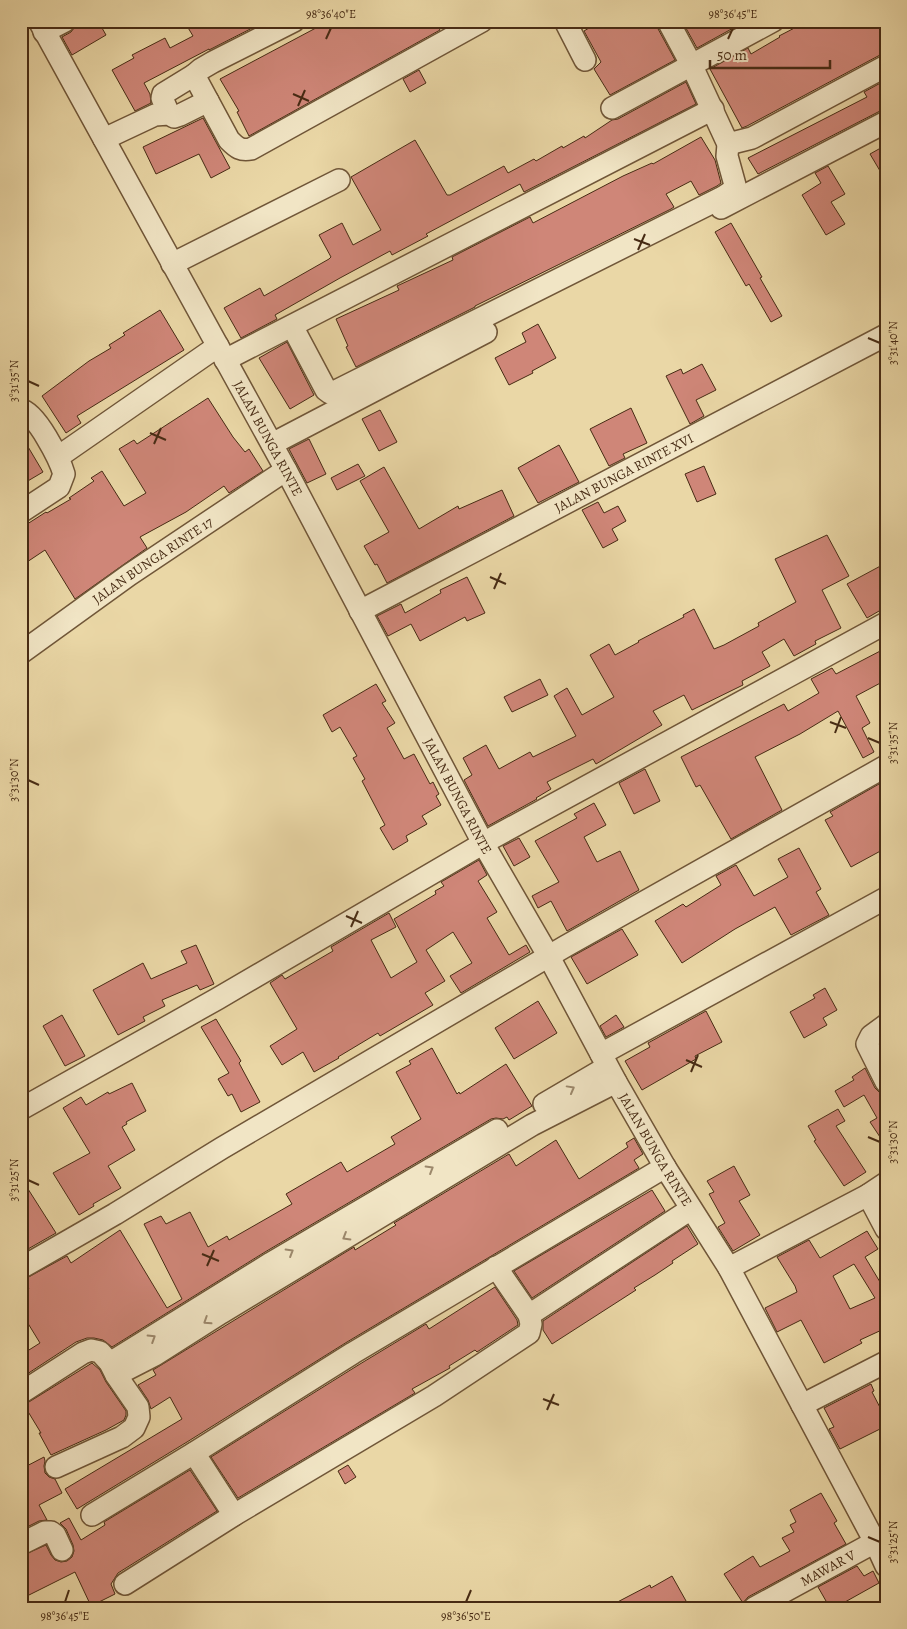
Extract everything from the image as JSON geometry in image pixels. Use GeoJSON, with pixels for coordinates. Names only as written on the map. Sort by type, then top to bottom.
{"type":"FeatureCollection","features":[{"type":"Feature","properties":{"kind":"street"},"geometry":{"type":"LineString","coordinates":[[42,26],[65,21]]}},
{"type":"Feature","properties":{"kind":"street"},"geometry":{"type":"LineString","coordinates":[[208,101],[174,117],[169,114],[162,98],[163,94],[194,75],[200,69],[294,21]]}},
{"type":"Feature","properties":{"kind":"street"},"geometry":{"type":"LineString","coordinates":[[194,75],[230,140],[236,147],[243,150],[251,149],[449,29],[482,21]]}},
{"type":"Feature","properties":{"kind":"street"},"geometry":{"type":"LineString","coordinates":[[565,21],[585,60]]}},
{"type":"Feature","properties":{"kind":"street"},"geometry":{"type":"LineString","coordinates":[[292,326],[326,390],[330,393],[334,392],[732,191],[735,185],[727,156],[728,144],[713,109],[668,21]]}},
{"type":"Feature","properties":{"kind":"street"},"geometry":{"type":"LineString","coordinates":[[612,108],[771,22]]}},
{"type":"Feature","properties":{"kind":"street","name":"JALAN BUNGA RINTE"},"geometry":{"type":"LineString","coordinates":[[42,26],[272,444],[426,732],[483,843],[665,1167],[728,1268],[882,1557]]}},
{"type":"Feature","properties":{"kind":"street"},"geometry":{"type":"LineString","coordinates":[[728,144],[752,138],[886,66]]}},
{"type":"Feature","properties":{"kind":"street"},"geometry":{"type":"LineString","coordinates":[[58,457],[221,353],[292,326],[713,109]]}},
{"type":"Feature","properties":{"kind":"street"},"geometry":{"type":"LineString","coordinates":[[107,146],[161,126],[169,114]]}},
{"type":"Feature","properties":{"kind":"street"},"geometry":{"type":"LineString","coordinates":[[272,444],[886,122]]}},
{"type":"Feature","properties":{"kind":"street"},"geometry":{"type":"LineString","coordinates":[[172,264],[339,180]]}},
{"type":"Feature","properties":{"kind":"street","name":"JALAN BUNGA RINTE XVI"},"geometry":{"type":"LineString","coordinates":[[360,611],[886,335]]}},
{"type":"Feature","properties":{"kind":"street"},"geometry":{"type":"LineString","coordinates":[[21,410],[26,410],[32,416],[58,457],[64,474],[59,487],[21,512]]}},
{"type":"Feature","properties":{"kind":"street","name":"JALAN BUNGA RINTE 17"},"geometry":{"type":"LineString","coordinates":[[21,653],[129,576],[286,470]]}},
{"type":"Feature","properties":{"kind":"street"},"geometry":{"type":"LineString","coordinates":[[21,1109],[225,994],[483,843],[886,623]]}},
{"type":"Feature","properties":{"kind":"street"},"geometry":{"type":"LineString","coordinates":[[21,1268],[548,957],[886,766]]}},
{"type":"Feature","properties":{"kind":"street"},"geometry":{"type":"LineString","coordinates":[[113,1369],[155,1355],[373,1212],[532,1125],[608,1067],[886,898]]}},
{"type":"Feature","properties":{"kind":"street"},"geometry":{"type":"LineString","coordinates":[[886,1025],[871,1036],[867,1044],[886,1082]]}},
{"type":"Feature","properties":{"kind":"street"},"geometry":{"type":"LineString","coordinates":[[92,1515],[496,1266],[665,1167]]}},
{"type":"Feature","properties":{"kind":"street"},"geometry":{"type":"LineString","coordinates":[[728,1268],[868,1195],[886,1183]]}},
{"type":"Feature","properties":{"kind":"street"},"geometry":{"type":"LineString","coordinates":[[868,1195],[886,1229]]}},
{"type":"Feature","properties":{"kind":"street"},"geometry":{"type":"LineString","coordinates":[[529,1315],[691,1209]]}},
{"type":"Feature","properties":{"kind":"street"},"geometry":{"type":"LineString","coordinates":[[125,1584],[234,1515],[434,1396],[529,1333],[532,1324],[529,1315],[496,1266]]}},
{"type":"Feature","properties":{"kind":"street"},"geometry":{"type":"LineString","coordinates":[[21,1392],[84,1352],[91,1350],[100,1352],[138,1407],[139,1417],[134,1428],[122,1437],[56,1467]]}},
{"type":"Feature","properties":{"kind":"street"},"geometry":{"type":"LineString","coordinates":[[802,1405],[886,1362]]}},
{"type":"Feature","properties":{"kind":"street"},"geometry":{"type":"LineString","coordinates":[[194,1453],[234,1515]]}},
{"type":"Feature","properties":{"kind":"street"},"geometry":{"type":"LineString","coordinates":[[21,1544],[45,1532],[50,1532],[55,1535],[62,1550]]}},
{"type":"Feature","properties":{"kind":"street","name":"MAWAR V"},"geometry":{"type":"LineString","coordinates":[[754,1608],[882,1557]]}},
{"type":"Feature","properties":{"kind":"building"},"geometry":{"type":"Polygon","coordinates":[[[79,21],[98,21],[106,35],[72,55],[62,37],[71,32],[79,21]]]}},
{"type":"Feature","properties":{"kind":"building"},"geometry":{"type":"Polygon","coordinates":[[[184,21],[266,21],[144,83],[150,94],[151,103],[135,111],[112,70],[134,58],[132,55],[165,38],[170,48],[193,36],[184,21]]]}},
{"type":"Feature","properties":{"kind":"building"},"geometry":{"type":"Polygon","coordinates":[[[329,21],[435,21],[440,30],[249,136],[237,112],[239,111],[220,79],[329,21]]]}},
{"type":"Feature","properties":{"kind":"building"},"geometry":{"type":"Polygon","coordinates":[[[586,21],[656,21],[657,27],[675,60],[610,95],[594,69],[601,62],[584,31],[589,28],[586,21]]]}},
{"type":"Feature","properties":{"kind":"building"},"geometry":{"type":"Polygon","coordinates":[[[682,21],[746,21],[697,48],[682,21]]]}},
{"type":"Feature","properties":{"kind":"building"},"geometry":{"type":"Polygon","coordinates":[[[808,21],[886,21],[886,54],[880,55],[742,128],[710,69],[748,48],[751,54],[779,36],[808,21]]]}},
{"type":"Feature","properties":{"kind":"building"},"geometry":{"type":"Polygon","coordinates":[[[419,70],[426,83],[410,92],[403,79],[419,70]]]}},
{"type":"Feature","properties":{"kind":"building"},"geometry":{"type":"Polygon","coordinates":[[[886,80],[886,110],[880,111],[758,174],[748,158],[867,97],[864,92],[886,80]]]}},
{"type":"Feature","properties":{"kind":"building"},"geometry":{"type":"Polygon","coordinates":[[[686,82],[696,104],[524,192],[520,184],[426,234],[428,236],[392,255],[390,251],[340,278],[275,315],[277,319],[241,338],[224,308],[260,288],[264,296],[329,259],[331,257],[319,235],[342,223],[353,245],[381,230],[351,177],[415,140],[447,195],[450,195],[504,166],[508,173],[534,159],[536,161],[562,146],[563,148],[584,136],[585,138],[612,120],[618,119],[686,82]]]}},
{"type":"Feature","properties":{"kind":"building"},"geometry":{"type":"Polygon","coordinates":[[[203,118],[230,168],[211,178],[199,154],[156,174],[143,147],[203,118]]]}},
{"type":"Feature","properties":{"kind":"building"},"geometry":{"type":"Polygon","coordinates":[[[701,137],[715,160],[721,183],[717,186],[699,195],[691,181],[666,194],[674,207],[671,209],[356,367],[346,347],[348,346],[336,319],[399,290],[397,286],[453,260],[452,257],[530,217],[533,223],[623,176],[653,164],[701,137]]]}},
{"type":"Feature","properties":{"kind":"building"},"geometry":{"type":"Polygon","coordinates":[[[886,145],[886,181],[870,154],[886,145]]]}},
{"type":"Feature","properties":{"kind":"building"},"geometry":{"type":"Polygon","coordinates":[[[828,166],[845,194],[831,202],[845,224],[826,235],[802,195],[821,183],[815,173],[828,166]]]}},
{"type":"Feature","properties":{"kind":"building"},"geometry":{"type":"Polygon","coordinates":[[[731,223],[782,316],[771,322],[749,284],[746,286],[715,232],[731,223]]]}},
{"type":"Feature","properties":{"kind":"building"},"geometry":{"type":"Polygon","coordinates":[[[160,310],[184,350],[77,416],[81,423],[66,433],[42,396],[89,361],[111,348],[109,345],[125,335],[123,333],[160,310]]]}},
{"type":"Feature","properties":{"kind":"building"},"geometry":{"type":"Polygon","coordinates":[[[538,324],[556,358],[532,371],[533,373],[509,385],[495,358],[526,342],[522,333],[538,324]]]}},
{"type":"Feature","properties":{"kind":"building"},"geometry":{"type":"Polygon","coordinates":[[[287,342],[314,395],[290,409],[259,358],[287,342]]]}},
{"type":"Feature","properties":{"kind":"building"},"geometry":{"type":"Polygon","coordinates":[[[702,364],[716,390],[696,400],[704,416],[690,424],[666,376],[681,369],[683,374],[702,364]]]}},
{"type":"Feature","properties":{"kind":"building"},"geometry":{"type":"Polygon","coordinates":[[[208,398],[233,437],[245,452],[249,449],[263,471],[229,493],[224,486],[186,512],[140,537],[147,548],[75,599],[45,550],[21,566],[21,528],[71,499],[69,498],[94,481],[91,478],[102,471],[124,506],[146,493],[119,449],[134,440],[137,444],[208,398]]]}},
{"type":"Feature","properties":{"kind":"building"},"geometry":{"type":"Polygon","coordinates":[[[631,408],[647,443],[623,454],[625,458],[609,466],[590,429],[631,408]]]}},
{"type":"Feature","properties":{"kind":"building"},"geometry":{"type":"Polygon","coordinates":[[[380,410],[397,442],[379,451],[362,419],[380,410]]]}},
{"type":"Feature","properties":{"kind":"building"},"geometry":{"type":"Polygon","coordinates":[[[21,435],[43,472],[21,485],[21,435]]]}},
{"type":"Feature","properties":{"kind":"building"},"geometry":{"type":"Polygon","coordinates":[[[309,439],[326,474],[307,483],[289,449],[309,439]]]}},
{"type":"Feature","properties":{"kind":"building"},"geometry":{"type":"Polygon","coordinates":[[[559,445],[579,482],[538,503],[518,468],[559,445]]]}},
{"type":"Feature","properties":{"kind":"building"},"geometry":{"type":"Polygon","coordinates":[[[358,464],[365,476],[337,490],[331,478],[358,464]]]}},
{"type":"Feature","properties":{"kind":"building"},"geometry":{"type":"Polygon","coordinates":[[[704,466],[716,494],[697,502],[685,474],[704,466]]]}},
{"type":"Feature","properties":{"kind":"building"},"geometry":{"type":"Polygon","coordinates":[[[384,467],[419,529],[458,506],[459,509],[502,490],[514,516],[387,583],[377,564],[375,565],[364,546],[389,532],[360,481],[384,467]]]}},
{"type":"Feature","properties":{"kind":"building"},"geometry":{"type":"Polygon","coordinates":[[[598,502],[604,513],[618,506],[626,521],[612,529],[618,540],[603,548],[582,510],[598,502]]]}},
{"type":"Feature","properties":{"kind":"building"},"geometry":{"type":"Polygon","coordinates":[[[827,535],[849,576],[822,590],[841,628],[815,641],[816,644],[794,656],[784,639],[762,652],[770,666],[742,681],[743,685],[692,710],[684,695],[653,711],[662,725],[596,764],[593,759],[547,782],[551,789],[537,799],[488,826],[464,780],[472,775],[463,758],[486,745],[499,769],[530,752],[533,757],[576,736],[554,696],[567,688],[582,715],[614,697],[590,655],[609,644],[615,655],[684,617],[683,615],[694,609],[714,649],[759,626],[758,623],[796,602],[775,559],[827,535]]]}},
{"type":"Feature","properties":{"kind":"building"},"geometry":{"type":"Polygon","coordinates":[[[886,563],[886,607],[867,618],[847,584],[886,563]]]}},
{"type":"Feature","properties":{"kind":"building"},"geometry":{"type":"Polygon","coordinates":[[[467,577],[485,613],[467,621],[465,617],[420,641],[411,624],[388,636],[377,616],[401,604],[405,613],[441,593],[440,590],[467,577]]]}},
{"type":"Feature","properties":{"kind":"building"},"geometry":{"type":"Polygon","coordinates":[[[886,648],[886,680],[856,696],[870,723],[862,728],[874,752],[863,758],[838,711],[800,734],[755,757],[782,810],[731,839],[700,785],[696,787],[681,757],[784,704],[788,711],[819,693],[811,679],[832,668],[836,674],[886,648]]]}},
{"type":"Feature","properties":{"kind":"building"},"geometry":{"type":"Polygon","coordinates":[[[540,679],[548,695],[512,712],[504,697],[540,679]]]}},
{"type":"Feature","properties":{"kind":"building"},"geometry":{"type":"Polygon","coordinates":[[[376,684],[386,701],[382,703],[395,723],[387,728],[404,759],[414,754],[430,784],[433,782],[439,794],[436,796],[441,805],[422,816],[427,824],[406,836],[408,841],[393,850],[380,828],[385,825],[362,781],[365,779],[353,758],[357,756],[340,727],[332,732],[323,715],[376,684]]]}},
{"type":"Feature","properties":{"kind":"building"},"geometry":{"type":"Polygon","coordinates":[[[645,769],[660,801],[634,814],[619,783],[645,769]]]}},
{"type":"Feature","properties":{"kind":"building"},"geometry":{"type":"Polygon","coordinates":[[[886,780],[886,848],[851,867],[825,820],[833,816],[830,812],[886,780]]]}},
{"type":"Feature","properties":{"kind":"building"},"geometry":{"type":"Polygon","coordinates":[[[594,803],[606,825],[584,837],[597,862],[620,851],[639,890],[567,931],[551,901],[538,908],[532,896],[559,882],[535,841],[577,818],[574,814],[594,803]]]}},
{"type":"Feature","properties":{"kind":"building"},"geometry":{"type":"Polygon","coordinates":[[[519,838],[530,857],[514,866],[503,846],[519,838]]]}},
{"type":"Feature","properties":{"kind":"building"},"geometry":{"type":"Polygon","coordinates":[[[799,848],[821,889],[816,892],[829,915],[791,935],[775,907],[735,929],[682,963],[655,921],[683,904],[686,907],[721,885],[716,876],[736,865],[754,896],[788,877],[778,859],[799,848]]]}},
{"type":"Feature","properties":{"kind":"building"},"geometry":{"type":"Polygon","coordinates":[[[479,860],[487,875],[478,881],[497,912],[487,918],[509,955],[526,945],[530,952],[461,993],[450,976],[472,963],[453,932],[426,950],[445,981],[425,993],[433,1005],[380,1036],[378,1033],[314,1072],[303,1052],[282,1065],[270,1046],[297,1029],[270,983],[282,975],[285,979],[333,951],[331,947],[389,913],[396,927],[371,940],[391,978],[417,962],[394,919],[436,894],[435,891],[444,886],[441,882],[479,860]]]}},
{"type":"Feature","properties":{"kind":"building"},"geometry":{"type":"Polygon","coordinates":[[[622,929],[638,955],[587,984],[571,957],[622,929]]]}},
{"type":"Feature","properties":{"kind":"building"},"geometry":{"type":"Polygon","coordinates":[[[196,945],[214,984],[200,990],[197,985],[162,1000],[165,1006],[143,1017],[145,1021],[118,1035],[93,990],[143,963],[151,979],[187,963],[181,951],[196,945]]]}},
{"type":"Feature","properties":{"kind":"building"},"geometry":{"type":"Polygon","coordinates":[[[825,988],[837,1010],[823,1018],[827,1025],[804,1038],[790,1012],[815,998],[813,995],[825,988]]]}},
{"type":"Feature","properties":{"kind":"building"},"geometry":{"type":"Polygon","coordinates":[[[538,1001],[557,1033],[514,1059],[495,1028],[538,1001]]]}},
{"type":"Feature","properties":{"kind":"building"},"geometry":{"type":"Polygon","coordinates":[[[706,1011],[722,1042],[695,1056],[696,1059],[642,1090],[625,1061],[650,1047],[648,1043],[706,1011]]]}},
{"type":"Feature","properties":{"kind":"building"},"geometry":{"type":"Polygon","coordinates":[[[62,1015],[85,1056],[65,1066],[43,1026],[62,1015]]]}},
{"type":"Feature","properties":{"kind":"building"},"geometry":{"type":"Polygon","coordinates":[[[616,1015],[624,1027],[606,1037],[600,1026],[616,1015]]]}},
{"type":"Feature","properties":{"kind":"building"},"geometry":{"type":"Polygon","coordinates":[[[216,1019],[241,1061],[239,1063],[260,1102],[241,1112],[232,1094],[228,1096],[218,1079],[229,1073],[201,1027],[216,1019]]]}},
{"type":"Feature","properties":{"kind":"building"},"geometry":{"type":"Polygon","coordinates":[[[432,1048],[457,1094],[459,1092],[460,1094],[506,1064],[532,1106],[509,1120],[507,1117],[491,1119],[265,1252],[112,1347],[103,1340],[87,1338],[76,1342],[21,1378],[21,1355],[40,1343],[21,1312],[21,1293],[29,1289],[23,1280],[67,1256],[71,1263],[120,1230],[167,1308],[182,1299],[144,1224],[161,1216],[166,1224],[190,1212],[208,1247],[227,1236],[229,1240],[292,1204],[286,1194],[341,1162],[347,1172],[395,1144],[391,1137],[421,1119],[396,1072],[411,1064],[409,1061],[432,1048]]]}},
{"type":"Feature","properties":{"kind":"building"},"geometry":{"type":"Polygon","coordinates":[[[865,1068],[875,1088],[880,1093],[886,1094],[886,1146],[870,1122],[877,1118],[864,1095],[844,1107],[835,1091],[854,1080],[852,1077],[865,1068]]]}},
{"type":"Feature","properties":{"kind":"building"},"geometry":{"type":"Polygon","coordinates":[[[132,1083],[146,1111],[126,1122],[127,1124],[122,1127],[135,1150],[108,1166],[121,1188],[93,1204],[94,1206],[79,1215],[53,1173],[90,1153],[63,1108],[81,1097],[86,1105],[108,1092],[109,1094],[132,1083]]]}},
{"type":"Feature","properties":{"kind":"building"},"geometry":{"type":"Polygon","coordinates":[[[838,1109],[845,1121],[836,1126],[866,1172],[844,1186],[814,1141],[816,1140],[808,1126],[838,1109]]]}},
{"type":"Feature","properties":{"kind":"building"},"geometry":{"type":"Polygon","coordinates":[[[634,1138],[643,1154],[634,1160],[639,1168],[347,1342],[77,1509],[65,1489],[182,1419],[170,1397],[151,1409],[148,1400],[138,1385],[156,1375],[153,1370],[354,1247],[355,1250],[396,1225],[394,1223],[509,1154],[516,1166],[556,1140],[579,1179],[628,1147],[626,1143],[634,1138]]]}},
{"type":"Feature","properties":{"kind":"building"},"geometry":{"type":"Polygon","coordinates":[[[734,1166],[750,1195],[739,1201],[760,1235],[733,1251],[718,1227],[725,1223],[709,1194],[714,1192],[707,1181],[734,1166]]]}},
{"type":"Feature","properties":{"kind":"building"},"geometry":{"type":"Polygon","coordinates":[[[21,1178],[56,1233],[21,1253],[21,1178]]]}},
{"type":"Feature","properties":{"kind":"building"},"geometry":{"type":"Polygon","coordinates":[[[652,1190],[665,1211],[532,1298],[514,1271],[652,1190]]]}},
{"type":"Feature","properties":{"kind":"building"},"geometry":{"type":"Polygon","coordinates":[[[687,1226],[698,1244],[634,1288],[636,1290],[552,1344],[543,1330],[543,1321],[687,1226]]]}},
{"type":"Feature","properties":{"kind":"building"},"geometry":{"type":"Polygon","coordinates":[[[867,1231],[878,1249],[865,1257],[886,1292],[886,1328],[860,1340],[862,1343],[824,1363],[801,1320],[777,1332],[765,1308],[797,1292],[777,1257],[809,1240],[820,1258],[867,1231]],[[854,1264],[833,1276],[850,1309],[875,1298],[854,1264]]]}},
{"type":"Feature","properties":{"kind":"building"},"geometry":{"type":"Polygon","coordinates":[[[495,1287],[517,1320],[518,1325],[477,1352],[475,1350],[449,1366],[450,1368],[412,1389],[415,1393],[238,1498],[211,1457],[426,1324],[429,1329],[495,1287]]]}},
{"type":"Feature","properties":{"kind":"building"},"geometry":{"type":"Polygon","coordinates":[[[92,1363],[100,1370],[126,1411],[124,1420],[51,1455],[39,1433],[41,1433],[24,1405],[92,1363]]]}},
{"type":"Feature","properties":{"kind":"building"},"geometry":{"type":"Polygon","coordinates":[[[871,1384],[874,1391],[872,1392],[886,1419],[886,1426],[840,1449],[829,1429],[834,1427],[824,1408],[871,1384]]]}},
{"type":"Feature","properties":{"kind":"building"},"geometry":{"type":"Polygon","coordinates":[[[44,1457],[45,1473],[55,1479],[62,1493],[39,1505],[47,1520],[39,1521],[21,1530],[21,1469],[44,1457]]]}},
{"type":"Feature","properties":{"kind":"building"},"geometry":{"type":"Polygon","coordinates":[[[348,1465],[356,1477],[345,1484],[338,1471],[348,1465]]]}},
{"type":"Feature","properties":{"kind":"building"},"geometry":{"type":"Polygon","coordinates":[[[190,1470],[217,1511],[118,1573],[111,1584],[115,1594],[91,1606],[75,1572],[21,1599],[21,1556],[46,1545],[55,1560],[67,1561],[72,1557],[73,1545],[66,1529],[60,1523],[69,1518],[81,1540],[105,1525],[104,1522],[190,1470]]]}},
{"type":"Feature","properties":{"kind":"building"},"geometry":{"type":"Polygon","coordinates":[[[821,1493],[837,1521],[834,1523],[846,1544],[748,1597],[743,1603],[724,1574],[753,1556],[760,1567],[790,1551],[782,1538],[794,1532],[790,1525],[796,1522],[790,1510],[821,1493]]]}},
{"type":"Feature","properties":{"kind":"building"},"geometry":{"type":"Polygon","coordinates":[[[857,1566],[864,1576],[873,1571],[879,1583],[845,1602],[848,1608],[830,1608],[818,1587],[857,1566]]]}},
{"type":"Feature","properties":{"kind":"building"},"geometry":{"type":"Polygon","coordinates":[[[672,1576],[690,1608],[606,1608],[650,1585],[651,1588],[672,1576]]]}}]}
